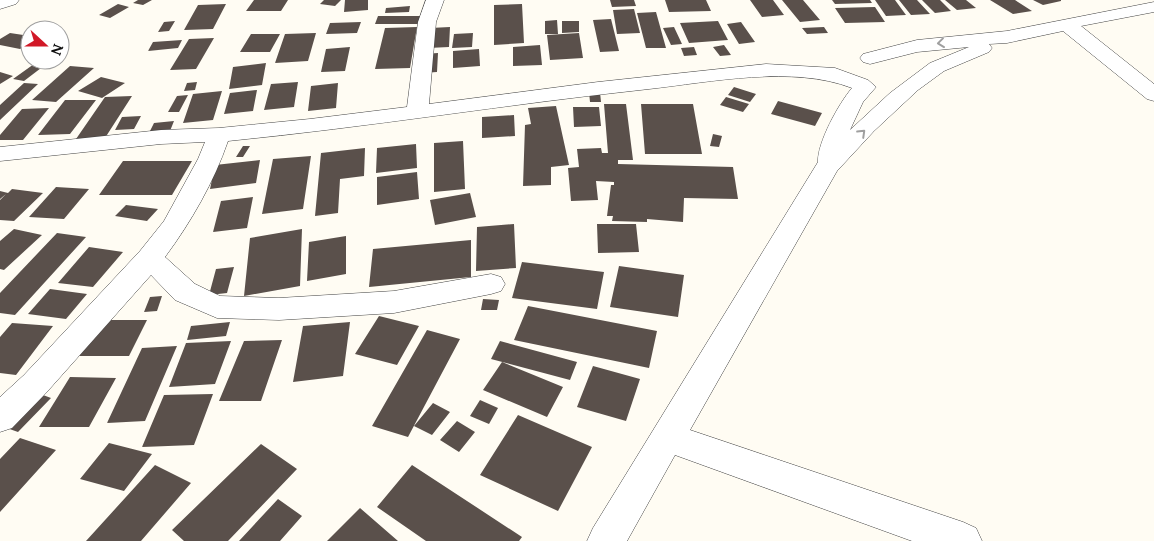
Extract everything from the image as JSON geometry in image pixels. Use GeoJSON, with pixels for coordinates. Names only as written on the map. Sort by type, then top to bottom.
{"type":"FeatureCollection","features":[{"type":"Feature","properties":{"kind":"street"},"geometry":{"type":"LineString","coordinates":[[0,4],[10,0]]}},
{"type":"Feature","properties":{"kind":"street"},"geometry":{"type":"LineString","coordinates":[[417,112],[426,22],[435,0]]}},
{"type":"Feature","properties":{"kind":"street"},"geometry":{"type":"LineString","coordinates":[[1087,0],[1109,15]]}},
{"type":"Feature","properties":{"kind":"street"},"geometry":{"type":"LineString","coordinates":[[864,85],[854,78],[851,72],[850,67],[858,59],[917,46],[1007,37],[1154,7]]}},
{"type":"Feature","properties":{"kind":"street"},"geometry":{"type":"LineString","coordinates":[[1066,24],[1097,47],[1154,96]]}},
{"type":"Feature","properties":{"kind":"street"},"geometry":{"type":"LineString","coordinates":[[827,167],[883,109],[937,67],[1007,37]]}},
{"type":"Feature","properties":{"kind":"street"},"geometry":{"type":"LineString","coordinates":[[0,154],[161,137],[219,136],[598,88],[766,70],[835,74],[889,92],[911,87],[916,80],[914,74],[901,63],[891,60],[858,59],[777,65],[766,70]]}},
{"type":"Feature","properties":{"kind":"street"},"geometry":{"type":"LineString","coordinates":[[606,541],[827,167],[843,120],[864,85]]}},
{"type":"Feature","properties":{"kind":"street"},"geometry":{"type":"LineString","coordinates":[[0,418],[35,384],[150,258],[174,226],[210,159],[219,136]]}},
{"type":"Feature","properties":{"kind":"street"},"geometry":{"type":"LineString","coordinates":[[150,258],[185,292],[217,307],[279,308],[394,302],[491,284]]}},
{"type":"Feature","properties":{"kind":"street"},"geometry":{"type":"LineString","coordinates":[[666,437],[963,541]]}},
{"type":"Feature","properties":{"kind":"building"},"geometry":{"type":"Polygon","coordinates":[[[138,0],[152,0],[143,5],[133,3],[138,0]]]}},
{"type":"Feature","properties":{"kind":"building"},"geometry":{"type":"Polygon","coordinates":[[[254,0],[288,0],[281,11],[246,11],[254,0]]]}},
{"type":"Feature","properties":{"kind":"building"},"geometry":{"type":"Polygon","coordinates":[[[324,0],[341,0],[335,6],[320,4],[324,0]]]}},
{"type":"Feature","properties":{"kind":"building"},"geometry":{"type":"Polygon","coordinates":[[[345,0],[368,0],[368,10],[344,12],[345,0]]]}},
{"type":"Feature","properties":{"kind":"building"},"geometry":{"type":"Polygon","coordinates":[[[610,0],[634,0],[636,6],[612,7],[610,0]]]}},
{"type":"Feature","properties":{"kind":"building"},"geometry":{"type":"Polygon","coordinates":[[[665,0],[706,0],[711,11],[669,12],[665,0]]]}},
{"type":"Feature","properties":{"kind":"building"},"geometry":{"type":"Polygon","coordinates":[[[750,0],[773,0],[784,15],[762,17],[750,0]]]}},
{"type":"Feature","properties":{"kind":"building"},"geometry":{"type":"Polygon","coordinates":[[[782,0],[803,0],[820,20],[800,22],[782,0]]]}},
{"type":"Feature","properties":{"kind":"building"},"geometry":{"type":"Polygon","coordinates":[[[832,0],[870,0],[872,3],[835,4],[832,0]]]}},
{"type":"Feature","properties":{"kind":"building"},"geometry":{"type":"Polygon","coordinates":[[[875,0],[895,0],[906,15],[886,16],[875,0]]]}},
{"type":"Feature","properties":{"kind":"building"},"geometry":{"type":"Polygon","coordinates":[[[899,0],[917,0],[930,14],[911,15],[899,0]]]}},
{"type":"Feature","properties":{"kind":"building"},"geometry":{"type":"Polygon","coordinates":[[[922,0],[940,0],[951,11],[935,13],[922,0]]]}},
{"type":"Feature","properties":{"kind":"building"},"geometry":{"type":"Polygon","coordinates":[[[945,0],[966,0],[976,8],[957,10],[945,0]]]}},
{"type":"Feature","properties":{"kind":"building"},"geometry":{"type":"Polygon","coordinates":[[[990,0],[1015,0],[1032,11],[1013,14],[990,0]]]}},
{"type":"Feature","properties":{"kind":"building"},"geometry":{"type":"Polygon","coordinates":[[[1033,0],[1061,0],[1061,1],[1043,5],[1033,0]]]}},
{"type":"Feature","properties":{"kind":"building"},"geometry":{"type":"Polygon","coordinates":[[[118,4],[129,7],[110,18],[99,15],[118,4]]]}},
{"type":"Feature","properties":{"kind":"building"},"geometry":{"type":"Polygon","coordinates":[[[226,4],[213,29],[184,30],[198,5],[226,4]]]}},
{"type":"Feature","properties":{"kind":"building"},"geometry":{"type":"Polygon","coordinates":[[[522,4],[524,43],[494,45],[494,5],[522,4]]]}},
{"type":"Feature","properties":{"kind":"building"},"geometry":{"type":"Polygon","coordinates":[[[410,6],[409,12],[385,13],[386,8],[410,6]]]}},
{"type":"Feature","properties":{"kind":"building"},"geometry":{"type":"Polygon","coordinates":[[[875,7],[885,22],[845,23],[835,8],[875,7]]]}},
{"type":"Feature","properties":{"kind":"building"},"geometry":{"type":"Polygon","coordinates":[[[634,9],[640,33],[617,34],[613,10],[634,9]]]}},
{"type":"Feature","properties":{"kind":"building"},"geometry":{"type":"Polygon","coordinates":[[[656,12],[666,48],[646,48],[637,13],[656,12]]]}},
{"type":"Feature","properties":{"kind":"building"},"geometry":{"type":"Polygon","coordinates":[[[378,16],[420,16],[418,24],[375,24],[378,16]]]}},
{"type":"Feature","properties":{"kind":"building"},"geometry":{"type":"Polygon","coordinates":[[[611,19],[619,51],[600,52],[593,20],[611,19]]]}},
{"type":"Feature","properties":{"kind":"building"},"geometry":{"type":"Polygon","coordinates":[[[557,20],[558,34],[545,34],[545,21],[557,20]]]}},
{"type":"Feature","properties":{"kind":"building"},"geometry":{"type":"Polygon","coordinates":[[[175,21],[169,31],[158,32],[164,22],[175,21]]]}},
{"type":"Feature","properties":{"kind":"building"},"geometry":{"type":"Polygon","coordinates":[[[562,21],[579,21],[579,32],[562,33],[562,21]]]}},
{"type":"Feature","properties":{"kind":"building"},"geometry":{"type":"Polygon","coordinates":[[[718,21],[728,40],[689,43],[680,23],[718,21]]]}},
{"type":"Feature","properties":{"kind":"building"},"geometry":{"type":"Polygon","coordinates":[[[361,22],[357,33],[326,34],[330,23],[361,22]]]}},
{"type":"Feature","properties":{"kind":"building"},"geometry":{"type":"Polygon","coordinates":[[[741,22],[755,42],[739,44],[727,24],[741,22]]]}},
{"type":"Feature","properties":{"kind":"building"},"geometry":{"type":"Polygon","coordinates":[[[417,27],[410,68],[375,69],[385,28],[417,27]]]}},
{"type":"Feature","properties":{"kind":"building"},"geometry":{"type":"Polygon","coordinates":[[[450,27],[449,47],[428,48],[430,28],[450,27]]]}},
{"type":"Feature","properties":{"kind":"building"},"geometry":{"type":"Polygon","coordinates":[[[674,27],[682,44],[671,45],[663,28],[674,27]]]}},
{"type":"Feature","properties":{"kind":"building"},"geometry":{"type":"Polygon","coordinates":[[[824,27],[828,33],[807,34],[802,28],[824,27]]]}},
{"type":"Feature","properties":{"kind":"building"},"geometry":{"type":"Polygon","coordinates":[[[10,33],[20,34],[20,49],[0,45],[0,39],[10,33]]]}},
{"type":"Feature","properties":{"kind":"building"},"geometry":{"type":"Polygon","coordinates":[[[316,33],[308,61],[275,63],[285,34],[316,33]]]}},
{"type":"Feature","properties":{"kind":"building"},"geometry":{"type":"Polygon","coordinates":[[[473,33],[472,47],[452,48],[454,34],[473,33]]]}},
{"type":"Feature","properties":{"kind":"building"},"geometry":{"type":"Polygon","coordinates":[[[579,33],[583,58],[550,60],[547,35],[579,33]]]}},
{"type":"Feature","properties":{"kind":"building"},"geometry":{"type":"Polygon","coordinates":[[[251,34],[280,34],[270,52],[240,52],[251,34]]]}},
{"type":"Feature","properties":{"kind":"building"},"geometry":{"type":"Polygon","coordinates":[[[214,38],[196,69],[170,70],[189,39],[214,38]]]}},
{"type":"Feature","properties":{"kind":"building"},"geometry":{"type":"Polygon","coordinates":[[[182,40],[178,48],[148,51],[153,42],[182,40]]]}},
{"type":"Feature","properties":{"kind":"building"},"geometry":{"type":"Polygon","coordinates":[[[540,45],[542,65],[513,66],[513,47],[540,45]]]}},
{"type":"Feature","properties":{"kind":"building"},"geometry":{"type":"Polygon","coordinates":[[[724,45],[731,55],[720,56],[713,47],[724,45]]]}},
{"type":"Feature","properties":{"kind":"building"},"geometry":{"type":"Polygon","coordinates":[[[350,47],[345,71],[321,72],[326,49],[350,47]]]}},
{"type":"Feature","properties":{"kind":"building"},"geometry":{"type":"Polygon","coordinates":[[[694,47],[697,55],[684,56],[681,48],[694,47]]]}},
{"type":"Feature","properties":{"kind":"building"},"geometry":{"type":"Polygon","coordinates":[[[479,49],[480,66],[453,68],[453,51],[479,49]]]}},
{"type":"Feature","properties":{"kind":"building"},"geometry":{"type":"Polygon","coordinates":[[[438,53],[437,72],[422,73],[423,54],[438,53]]]}},
{"type":"Feature","properties":{"kind":"building"},"geometry":{"type":"Polygon","coordinates":[[[266,63],[262,85],[229,89],[233,67],[266,63]]]}},
{"type":"Feature","properties":{"kind":"building"},"geometry":{"type":"Polygon","coordinates":[[[70,66],[94,68],[56,102],[32,100],[66,70],[70,70],[70,66]]]}},
{"type":"Feature","properties":{"kind":"building"},"geometry":{"type":"Polygon","coordinates":[[[26,70],[38,70],[24,81],[13,79],[26,70]]]}},
{"type":"Feature","properties":{"kind":"building"},"geometry":{"type":"Polygon","coordinates":[[[0,72],[13,76],[0,84],[0,72]]]}},
{"type":"Feature","properties":{"kind":"building"},"geometry":{"type":"Polygon","coordinates":[[[101,77],[125,83],[102,98],[78,91],[101,77]]]}},
{"type":"Feature","properties":{"kind":"building"},"geometry":{"type":"Polygon","coordinates":[[[197,82],[195,90],[184,91],[187,83],[197,82]]]}},
{"type":"Feature","properties":{"kind":"building"},"geometry":{"type":"Polygon","coordinates":[[[298,82],[294,107],[264,110],[271,84],[298,82]]]}},
{"type":"Feature","properties":{"kind":"building"},"geometry":{"type":"Polygon","coordinates":[[[24,83],[38,84],[0,120],[0,105],[24,83]]]}},
{"type":"Feature","properties":{"kind":"building"},"geometry":{"type":"Polygon","coordinates":[[[338,83],[336,108],[308,111],[311,86],[338,83]]]}},
{"type":"Feature","properties":{"kind":"building"},"geometry":{"type":"Polygon","coordinates":[[[734,87],[756,94],[750,102],[728,95],[734,87]]]}},
{"type":"Feature","properties":{"kind":"building"},"geometry":{"type":"Polygon","coordinates":[[[257,90],[253,111],[224,114],[230,93],[257,90]]]}},
{"type":"Feature","properties":{"kind":"building"},"geometry":{"type":"Polygon","coordinates":[[[222,91],[213,120],[183,123],[193,94],[222,91]]]}},
{"type":"Feature","properties":{"kind":"building"},"geometry":{"type":"Polygon","coordinates":[[[589,92],[600,92],[601,102],[590,102],[589,92]]]}},
{"type":"Feature","properties":{"kind":"building"},"geometry":{"type":"Polygon","coordinates":[[[188,95],[179,112],[168,112],[177,96],[188,95]]]}},
{"type":"Feature","properties":{"kind":"building"},"geometry":{"type":"Polygon","coordinates":[[[132,96],[105,138],[76,139],[105,97],[132,96]]]}},
{"type":"Feature","properties":{"kind":"building"},"geometry":{"type":"Polygon","coordinates":[[[726,97],[749,104],[743,112],[720,105],[726,97]]]}},
{"type":"Feature","properties":{"kind":"building"},"geometry":{"type":"Polygon","coordinates":[[[65,100],[96,100],[70,134],[38,135],[65,100]]]}},
{"type":"Feature","properties":{"kind":"building"},"geometry":{"type":"Polygon","coordinates":[[[778,101],[822,113],[815,126],[771,114],[778,101]]]}},
{"type":"Feature","properties":{"kind":"building"},"geometry":{"type":"Polygon","coordinates":[[[604,104],[626,104],[633,160],[618,160],[618,164],[733,167],[738,199],[684,198],[683,222],[647,219],[647,222],[612,221],[613,216],[607,216],[611,185],[614,185],[614,182],[596,181],[598,200],[571,201],[568,168],[579,167],[577,149],[601,148],[602,153],[608,153],[604,104]]]}},
{"type":"Feature","properties":{"kind":"building"},"geometry":{"type":"Polygon","coordinates":[[[641,104],[693,104],[702,154],[645,154],[641,104]]]}},
{"type":"Feature","properties":{"kind":"building"},"geometry":{"type":"Polygon","coordinates":[[[556,106],[569,165],[551,167],[551,185],[523,186],[525,125],[531,124],[528,108],[556,106]]]}},
{"type":"Feature","properties":{"kind":"building"},"geometry":{"type":"Polygon","coordinates":[[[573,107],[599,107],[601,126],[574,127],[573,107]]]}},
{"type":"Feature","properties":{"kind":"building"},"geometry":{"type":"Polygon","coordinates":[[[49,108],[23,140],[0,140],[0,135],[22,109],[49,108]]]}},
{"type":"Feature","properties":{"kind":"building"},"geometry":{"type":"Polygon","coordinates":[[[514,115],[515,136],[482,138],[482,117],[514,115]]]}},
{"type":"Feature","properties":{"kind":"building"},"geometry":{"type":"Polygon","coordinates":[[[141,116],[134,129],[115,130],[122,117],[141,116]]]}},
{"type":"Feature","properties":{"kind":"building"},"geometry":{"type":"Polygon","coordinates":[[[174,121],[170,131],[149,133],[154,123],[174,121]]]}},
{"type":"Feature","properties":{"kind":"building"},"geometry":{"type":"Polygon","coordinates":[[[713,134],[722,136],[719,147],[710,146],[713,134]]]}},
{"type":"Feature","properties":{"kind":"building"},"geometry":{"type":"Polygon","coordinates":[[[463,141],[465,189],[434,192],[434,143],[463,141]]]}},
{"type":"Feature","properties":{"kind":"building"},"geometry":{"type":"Polygon","coordinates":[[[416,144],[417,168],[376,173],[377,148],[416,144]]]}},
{"type":"Feature","properties":{"kind":"building"},"geometry":{"type":"Polygon","coordinates":[[[243,146],[250,146],[243,157],[236,157],[243,146]]]}},
{"type":"Feature","properties":{"kind":"building"},"geometry":{"type":"Polygon","coordinates":[[[365,148],[364,176],[340,179],[338,213],[315,216],[321,153],[365,148]]]}},
{"type":"Feature","properties":{"kind":"building"},"geometry":{"type":"Polygon","coordinates":[[[311,156],[303,209],[262,214],[273,159],[311,156]]]}},
{"type":"Feature","properties":{"kind":"building"},"geometry":{"type":"Polygon","coordinates":[[[260,160],[256,183],[210,189],[215,165],[260,160]]]}},
{"type":"Feature","properties":{"kind":"building"},"geometry":{"type":"Polygon","coordinates":[[[123,161],[192,161],[172,195],[99,195],[123,161]]]}},
{"type":"Feature","properties":{"kind":"building"},"geometry":{"type":"Polygon","coordinates":[[[417,172],[419,199],[377,205],[377,177],[417,172]]]}},
{"type":"Feature","properties":{"kind":"building"},"geometry":{"type":"Polygon","coordinates":[[[56,187],[89,189],[64,219],[29,217],[56,187]]]}},
{"type":"Feature","properties":{"kind":"building"},"geometry":{"type":"Polygon","coordinates":[[[12,189],[43,193],[14,221],[0,220],[0,200],[6,194],[0,199],[0,191],[8,193],[12,189]]]}},
{"type":"Feature","properties":{"kind":"building"},"geometry":{"type":"Polygon","coordinates":[[[470,193],[476,217],[435,225],[430,200],[470,193]]]}},
{"type":"Feature","properties":{"kind":"building"},"geometry":{"type":"Polygon","coordinates":[[[253,197],[247,228],[213,232],[221,201],[253,197]]]}},
{"type":"Feature","properties":{"kind":"building"},"geometry":{"type":"Polygon","coordinates":[[[126,205],[158,209],[147,221],[115,216],[126,205]]]}},
{"type":"Feature","properties":{"kind":"building"},"geometry":{"type":"Polygon","coordinates":[[[514,224],[516,268],[476,271],[477,227],[514,224]]]}},
{"type":"Feature","properties":{"kind":"building"},"geometry":{"type":"Polygon","coordinates":[[[597,224],[636,224],[639,252],[598,253],[597,224]]]}},
{"type":"Feature","properties":{"kind":"building"},"geometry":{"type":"Polygon","coordinates":[[[14,229],[42,235],[4,270],[0,269],[0,241],[14,229]]]}},
{"type":"Feature","properties":{"kind":"building"},"geometry":{"type":"Polygon","coordinates":[[[302,229],[300,286],[244,296],[250,238],[302,229]]]}},
{"type":"Feature","properties":{"kind":"building"},"geometry":{"type":"Polygon","coordinates":[[[57,233],[86,237],[15,315],[0,313],[0,293],[57,233]]]}},
{"type":"Feature","properties":{"kind":"building"},"geometry":{"type":"Polygon","coordinates":[[[346,236],[346,274],[307,281],[309,242],[346,236]]]}},
{"type":"Feature","properties":{"kind":"building"},"geometry":{"type":"Polygon","coordinates":[[[471,240],[471,277],[369,287],[373,249],[471,240]]]}},
{"type":"Feature","properties":{"kind":"building"},"geometry":{"type":"Polygon","coordinates":[[[89,247],[123,252],[93,287],[58,283],[89,247]]]}},
{"type":"Feature","properties":{"kind":"building"},"geometry":{"type":"Polygon","coordinates":[[[522,262],[604,272],[597,309],[512,298],[522,262]]]}},
{"type":"Feature","properties":{"kind":"building"},"geometry":{"type":"Polygon","coordinates":[[[619,266],[684,275],[678,317],[610,307],[619,266]]]}},
{"type":"Feature","properties":{"kind":"building"},"geometry":{"type":"Polygon","coordinates":[[[234,267],[227,293],[209,295],[216,269],[234,267]]]}},
{"type":"Feature","properties":{"kind":"building"},"geometry":{"type":"Polygon","coordinates":[[[50,289],[87,294],[66,319],[28,314],[50,289]]]}},
{"type":"Feature","properties":{"kind":"building"},"geometry":{"type":"Polygon","coordinates":[[[162,296],[157,311],[144,312],[150,297],[162,296]]]}},
{"type":"Feature","properties":{"kind":"building"},"geometry":{"type":"Polygon","coordinates":[[[483,299],[499,300],[497,310],[481,310],[483,299]]]}},
{"type":"Feature","properties":{"kind":"building"},"geometry":{"type":"Polygon","coordinates":[[[528,306],[657,331],[649,368],[514,340],[528,306]]]}},
{"type":"Feature","properties":{"kind":"building"},"geometry":{"type":"Polygon","coordinates":[[[379,316],[419,326],[397,365],[355,354],[379,316]]]}},
{"type":"Feature","properties":{"kind":"building"},"geometry":{"type":"Polygon","coordinates":[[[100,320],[147,320],[129,356],[79,356],[100,320]]]}},
{"type":"Feature","properties":{"kind":"building"},"geometry":{"type":"Polygon","coordinates":[[[230,322],[226,336],[187,340],[191,326],[230,322]]]}},
{"type":"Feature","properties":{"kind":"building"},"geometry":{"type":"Polygon","coordinates":[[[350,322],[343,376],[293,382],[303,326],[350,322]]]}},
{"type":"Feature","properties":{"kind":"building"},"geometry":{"type":"Polygon","coordinates":[[[12,323],[53,326],[16,375],[0,373],[0,337],[12,323]]]}},
{"type":"Feature","properties":{"kind":"building"},"geometry":{"type":"Polygon","coordinates":[[[427,330],[460,339],[408,437],[372,426],[427,330]]]}},
{"type":"Feature","properties":{"kind":"building"},"geometry":{"type":"Polygon","coordinates":[[[282,340],[261,401],[219,401],[244,341],[282,340]]]}},
{"type":"Feature","properties":{"kind":"building"},"geometry":{"type":"Polygon","coordinates":[[[231,341],[215,384],[169,387],[186,343],[231,341]]]}},
{"type":"Feature","properties":{"kind":"building"},"geometry":{"type":"Polygon","coordinates":[[[500,341],[577,362],[570,380],[491,359],[500,341]]]}},
{"type":"Feature","properties":{"kind":"building"},"geometry":{"type":"Polygon","coordinates":[[[177,346],[145,421],[107,423],[142,348],[177,346]]]}},
{"type":"Feature","properties":{"kind":"building"},"geometry":{"type":"Polygon","coordinates":[[[502,362],[563,387],[547,417],[483,390],[502,362]]]}},
{"type":"Feature","properties":{"kind":"building"},"geometry":{"type":"Polygon","coordinates":[[[593,366],[640,379],[626,421],[577,407],[593,366]]]}},
{"type":"Feature","properties":{"kind":"building"},"geometry":{"type":"Polygon","coordinates":[[[70,377],[116,378],[89,427],[39,427],[70,377]]]}},
{"type":"Feature","properties":{"kind":"building"},"geometry":{"type":"Polygon","coordinates":[[[35,392],[51,398],[18,432],[1,426],[35,392]]]}},
{"type":"Feature","properties":{"kind":"building"},"geometry":{"type":"Polygon","coordinates":[[[213,394],[194,445],[142,447],[164,395],[213,394]]]}},
{"type":"Feature","properties":{"kind":"building"},"geometry":{"type":"Polygon","coordinates":[[[480,400],[498,408],[489,424],[470,416],[480,400]]]}},
{"type":"Feature","properties":{"kind":"building"},"geometry":{"type":"Polygon","coordinates":[[[433,403],[450,412],[432,435],[414,426],[433,403]]]}},
{"type":"Feature","properties":{"kind":"building"},"geometry":{"type":"Polygon","coordinates":[[[518,415],[592,447],[558,511],[480,475],[518,415]]]}},
{"type":"Feature","properties":{"kind":"building"},"geometry":{"type":"Polygon","coordinates":[[[457,421],[475,432],[459,452],[440,440],[457,421]]]}},
{"type":"Feature","properties":{"kind":"building"},"geometry":{"type":"Polygon","coordinates":[[[20,438],[56,450],[0,512],[0,459],[20,438]]]}},
{"type":"Feature","properties":{"kind":"building"},"geometry":{"type":"Polygon","coordinates":[[[109,443],[152,454],[124,491],[80,479],[109,443]]]}},
{"type":"Feature","properties":{"kind":"building"},"geometry":{"type":"Polygon","coordinates":[[[261,444],[297,469],[228,541],[184,541],[172,530],[261,444]]]}},
{"type":"Feature","properties":{"kind":"building"},"geometry":{"type":"Polygon","coordinates":[[[155,465],[191,483],[141,541],[86,541],[155,465]]]}},
{"type":"Feature","properties":{"kind":"building"},"geometry":{"type":"Polygon","coordinates":[[[412,465],[522,537],[519,541],[426,541],[377,507],[412,465]]]}},
{"type":"Feature","properties":{"kind":"building"},"geometry":{"type":"Polygon","coordinates":[[[278,499],[302,516],[280,541],[239,541],[278,499]]]}},
{"type":"Feature","properties":{"kind":"building"},"geometry":{"type":"Polygon","coordinates":[[[360,508],[398,541],[327,541],[360,508]]]}}]}
